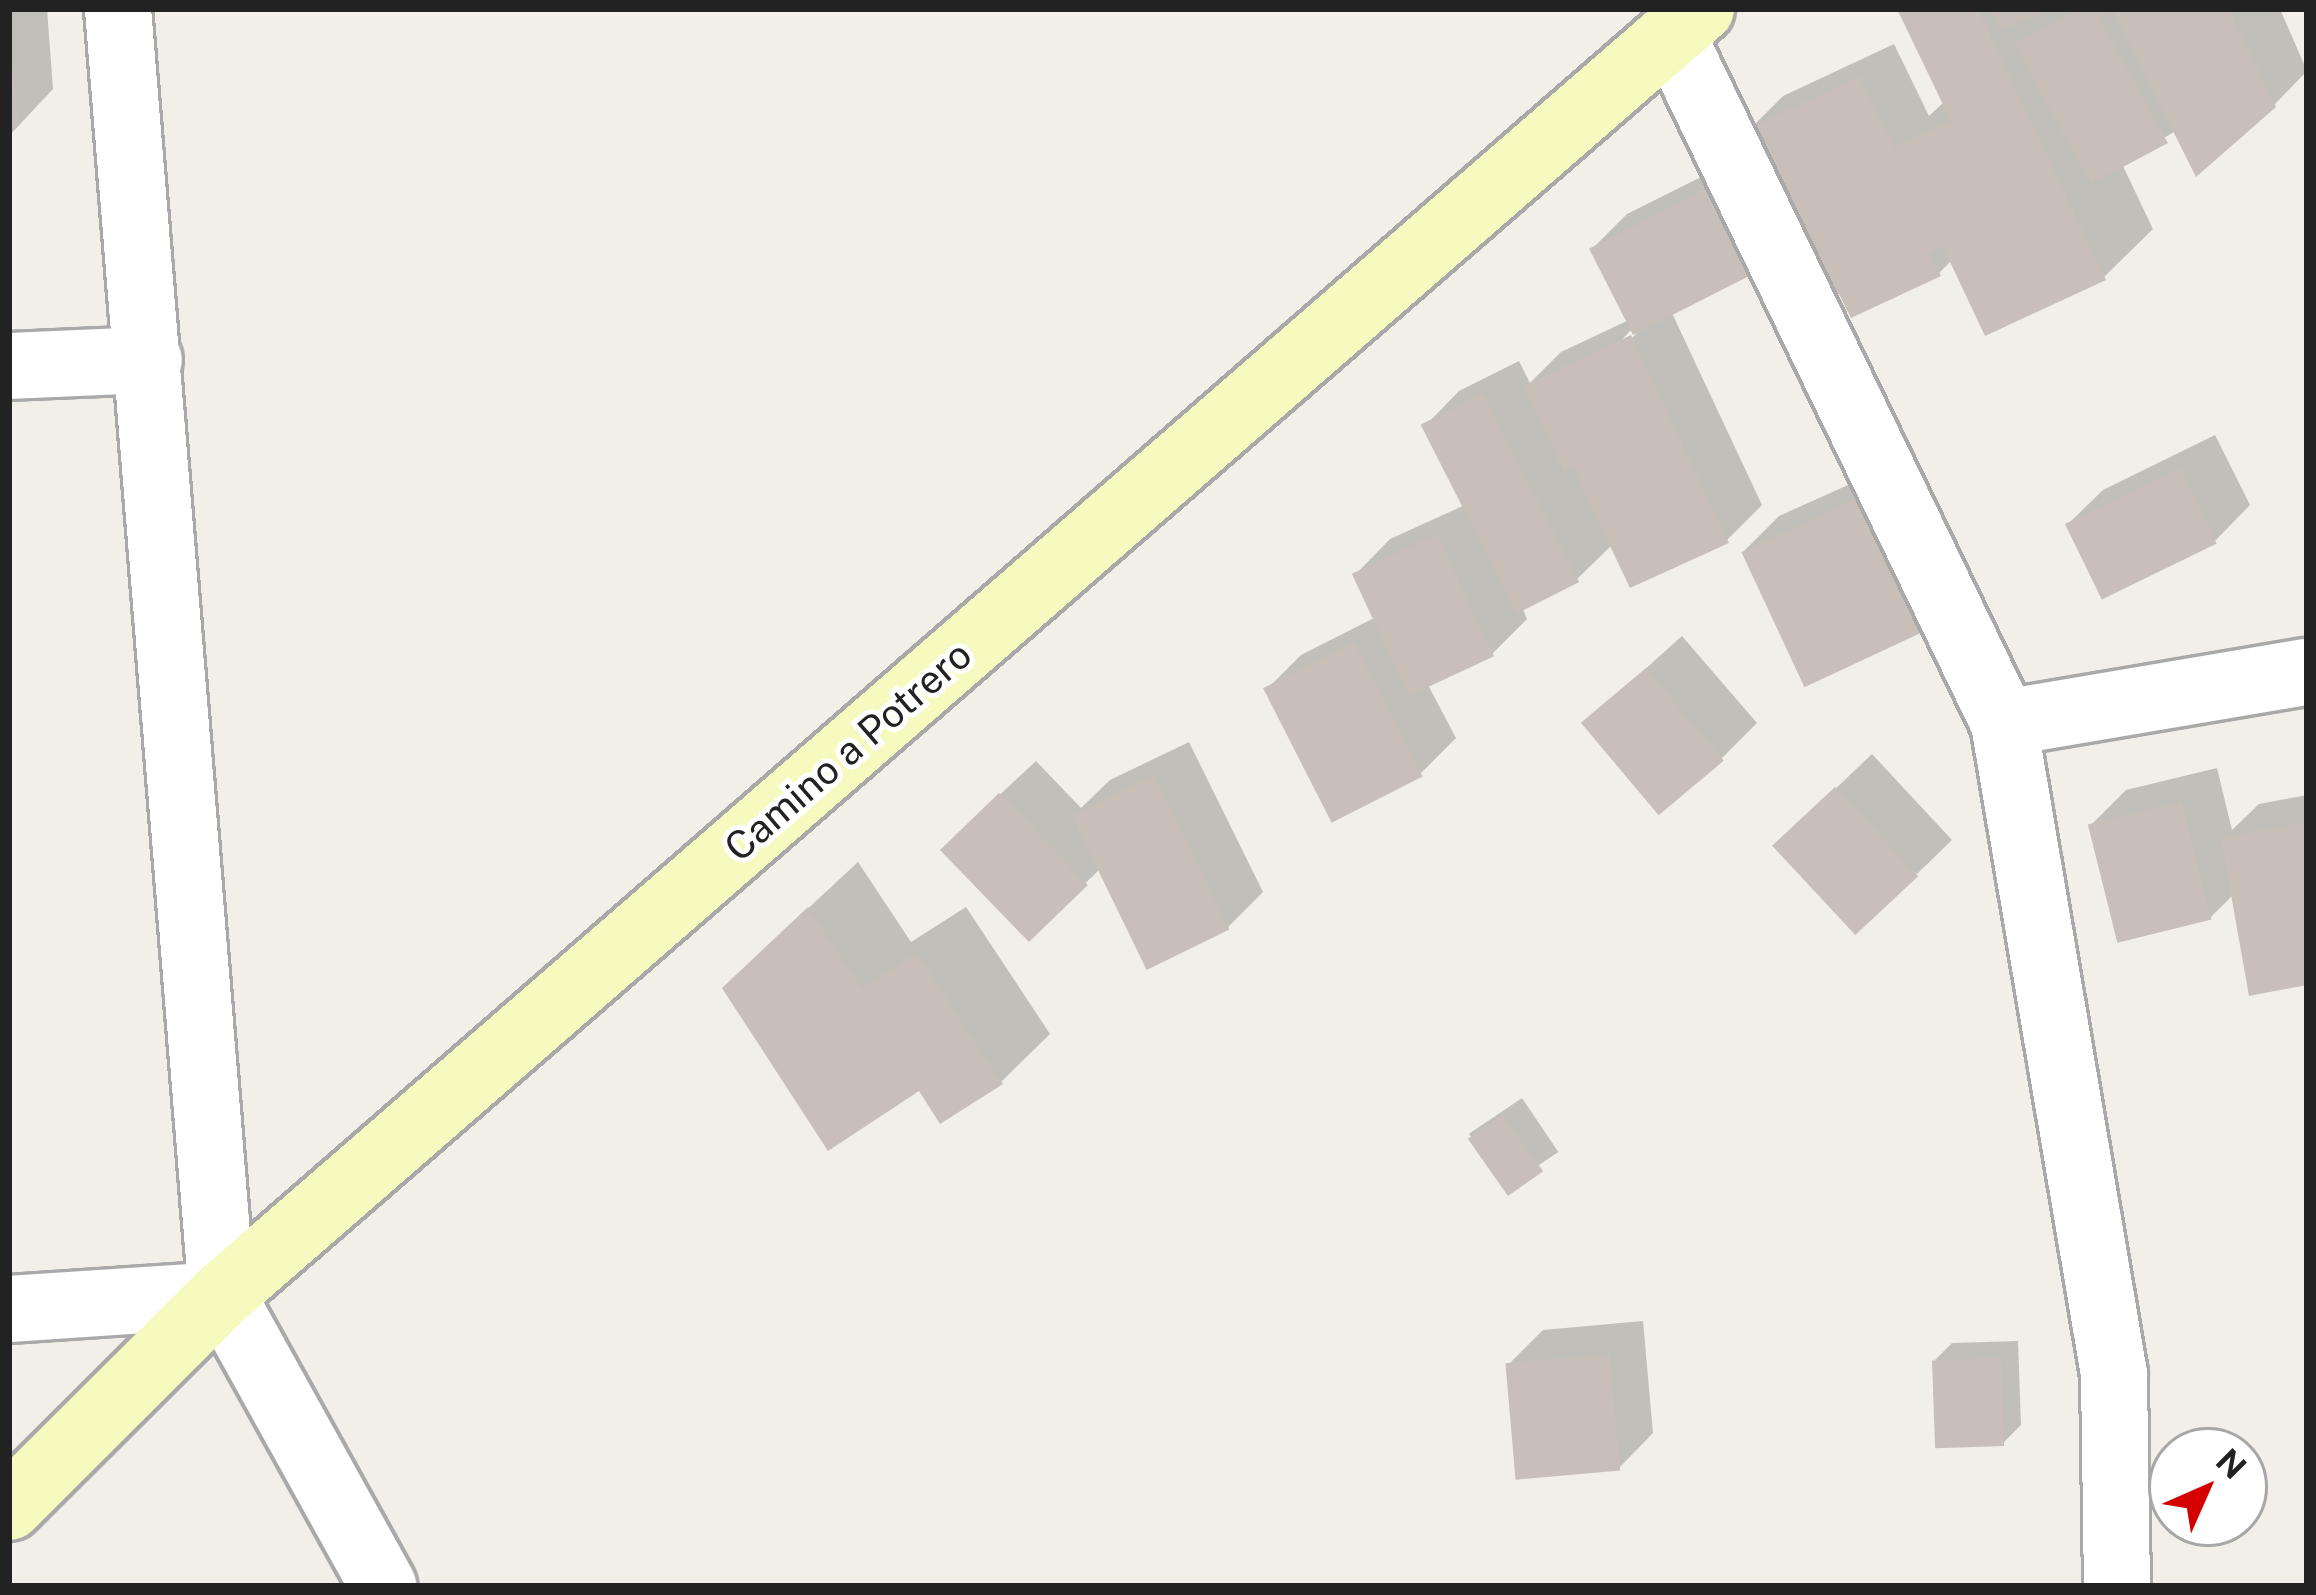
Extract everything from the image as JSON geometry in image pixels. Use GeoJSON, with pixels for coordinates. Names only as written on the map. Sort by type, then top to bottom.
{"type":"FeatureCollection","features":[{"type":"Feature","properties":{"kind":"street"},"geometry":{"type":"LineString","coordinates":[[118,9],[222,1295],[383,1586]]}},
{"type":"Feature","properties":{"kind":"street"},"geometry":{"type":"LineString","coordinates":[[1686,22],[2004,723],[2114,1374],[2117,1586]]}},
{"type":"Feature","properties":{"kind":"street","name":"Camino a Potrero"},"geometry":{"type":"LineString","coordinates":[[9,1507],[222,1295],[1686,22]]}},
{"type":"Feature","properties":{"kind":"street"},"geometry":{"type":"LineString","coordinates":[[9,366],[149,360]]}},
{"type":"Feature","properties":{"kind":"street"},"geometry":{"type":"LineString","coordinates":[[2004,723],[2307,672]]}},
{"type":"Feature","properties":{"kind":"street"},"geometry":{"type":"LineString","coordinates":[[9,1309],[222,1295]]}},
{"type":"Feature","properties":{"kind":"building"},"geometry":{"type":"Polygon","coordinates":[[[1897,9],[1978,9],[2106,280],[1985,336],[1943,247],[1929,253],[1941,276],[1851,318],[1839,294],[1826,299],[1744,131],[1859,76],[1924,208],[1895,146],[1951,121],[1897,9]]]}},
{"type":"Feature","properties":{"kind":"building"},"geometry":{"type":"Polygon","coordinates":[[[1990,9],[2047,9],[2001,31],[1990,9]]]}},
{"type":"Feature","properties":{"kind":"building"},"geometry":{"type":"Polygon","coordinates":[[[2078,9],[2094,9],[2168,143],[2091,184],[2014,44],[2078,9]]]}},
{"type":"Feature","properties":{"kind":"building"},"geometry":{"type":"Polygon","coordinates":[[[2112,9],[2229,9],[2276,107],[2196,177],[2112,9]]]}},
{"type":"Feature","properties":{"kind":"building"},"geometry":{"type":"Polygon","coordinates":[[[9,36],[19,126],[9,127],[9,36]]]}},
{"type":"Feature","properties":{"kind":"building"},"geometry":{"type":"Polygon","coordinates":[[[1712,186],[1756,272],[1633,335],[1589,249],[1712,186]]]}},
{"type":"Feature","properties":{"kind":"building"},"geometry":{"type":"Polygon","coordinates":[[[1631,335],[1729,543],[1630,588],[1573,468],[1564,472],[1523,386],[1631,335]]]}},
{"type":"Feature","properties":{"kind":"building"},"geometry":{"type":"Polygon","coordinates":[[[1483,393],[1579,582],[1517,614],[1421,425],[1483,393]]]}},
{"type":"Feature","properties":{"kind":"building"},"geometry":{"type":"Polygon","coordinates":[[[2180,468],[2217,543],[2102,600],[2065,524],[2180,468]]]}},
{"type":"Feature","properties":{"kind":"building"},"geometry":{"type":"Polygon","coordinates":[[[1862,496],[1925,631],[1804,687],[1741,552],[1862,496]]]}},
{"type":"Feature","properties":{"kind":"building"},"geometry":{"type":"Polygon","coordinates":[[[1437,534],[1494,656],[1409,696],[1352,574],[1437,534]]]}},
{"type":"Feature","properties":{"kind":"building"},"geometry":{"type":"Polygon","coordinates":[[[1354,642],[1423,777],[1332,823],[1263,688],[1354,642]]]}},
{"type":"Feature","properties":{"kind":"building"},"geometry":{"type":"Polygon","coordinates":[[[1646,668],[1724,761],[1659,815],[1581,723],[1646,668]]]}},
{"type":"Feature","properties":{"kind":"building"},"geometry":{"type":"Polygon","coordinates":[[[1154,775],[1229,930],[1147,970],[1071,815],[1154,775]]]}},
{"type":"Feature","properties":{"kind":"building"},"geometry":{"type":"Polygon","coordinates":[[[1835,787],[1918,876],[1855,935],[1772,846],[1835,787]]]}},
{"type":"Feature","properties":{"kind":"building"},"geometry":{"type":"Polygon","coordinates":[[[999,793],[1088,885],[1029,942],[940,850],[999,793]]]}},
{"type":"Feature","properties":{"kind":"building"},"geometry":{"type":"Polygon","coordinates":[[[2182,801],[2212,919],[2117,943],[2088,824],[2182,801]]]}},
{"type":"Feature","properties":{"kind":"building"},"geometry":{"type":"Polygon","coordinates":[[[2307,822],[2307,985],[2249,996],[2221,838],[2307,822]]]}},
{"type":"Feature","properties":{"kind":"building"},"geometry":{"type":"Polygon","coordinates":[[[808,907],[862,988],[917,953],[1003,1084],[940,1124],[919,1091],[828,1151],[722,988],[808,907]]]}},
{"type":"Feature","properties":{"kind":"building"},"geometry":{"type":"Polygon","coordinates":[[[1503,1114],[1543,1171],[1508,1196],[1468,1139],[1503,1114]]]}},
{"type":"Feature","properties":{"kind":"building"},"geometry":{"type":"Polygon","coordinates":[[[1610,1354],[1620,1471],[1516,1480],[1505,1363],[1610,1354]]]}},
{"type":"Feature","properties":{"kind":"building"},"geometry":{"type":"Polygon","coordinates":[[[2001,1358],[2004,1446],[1935,1448],[1932,1360],[2001,1358]]]}}]}
